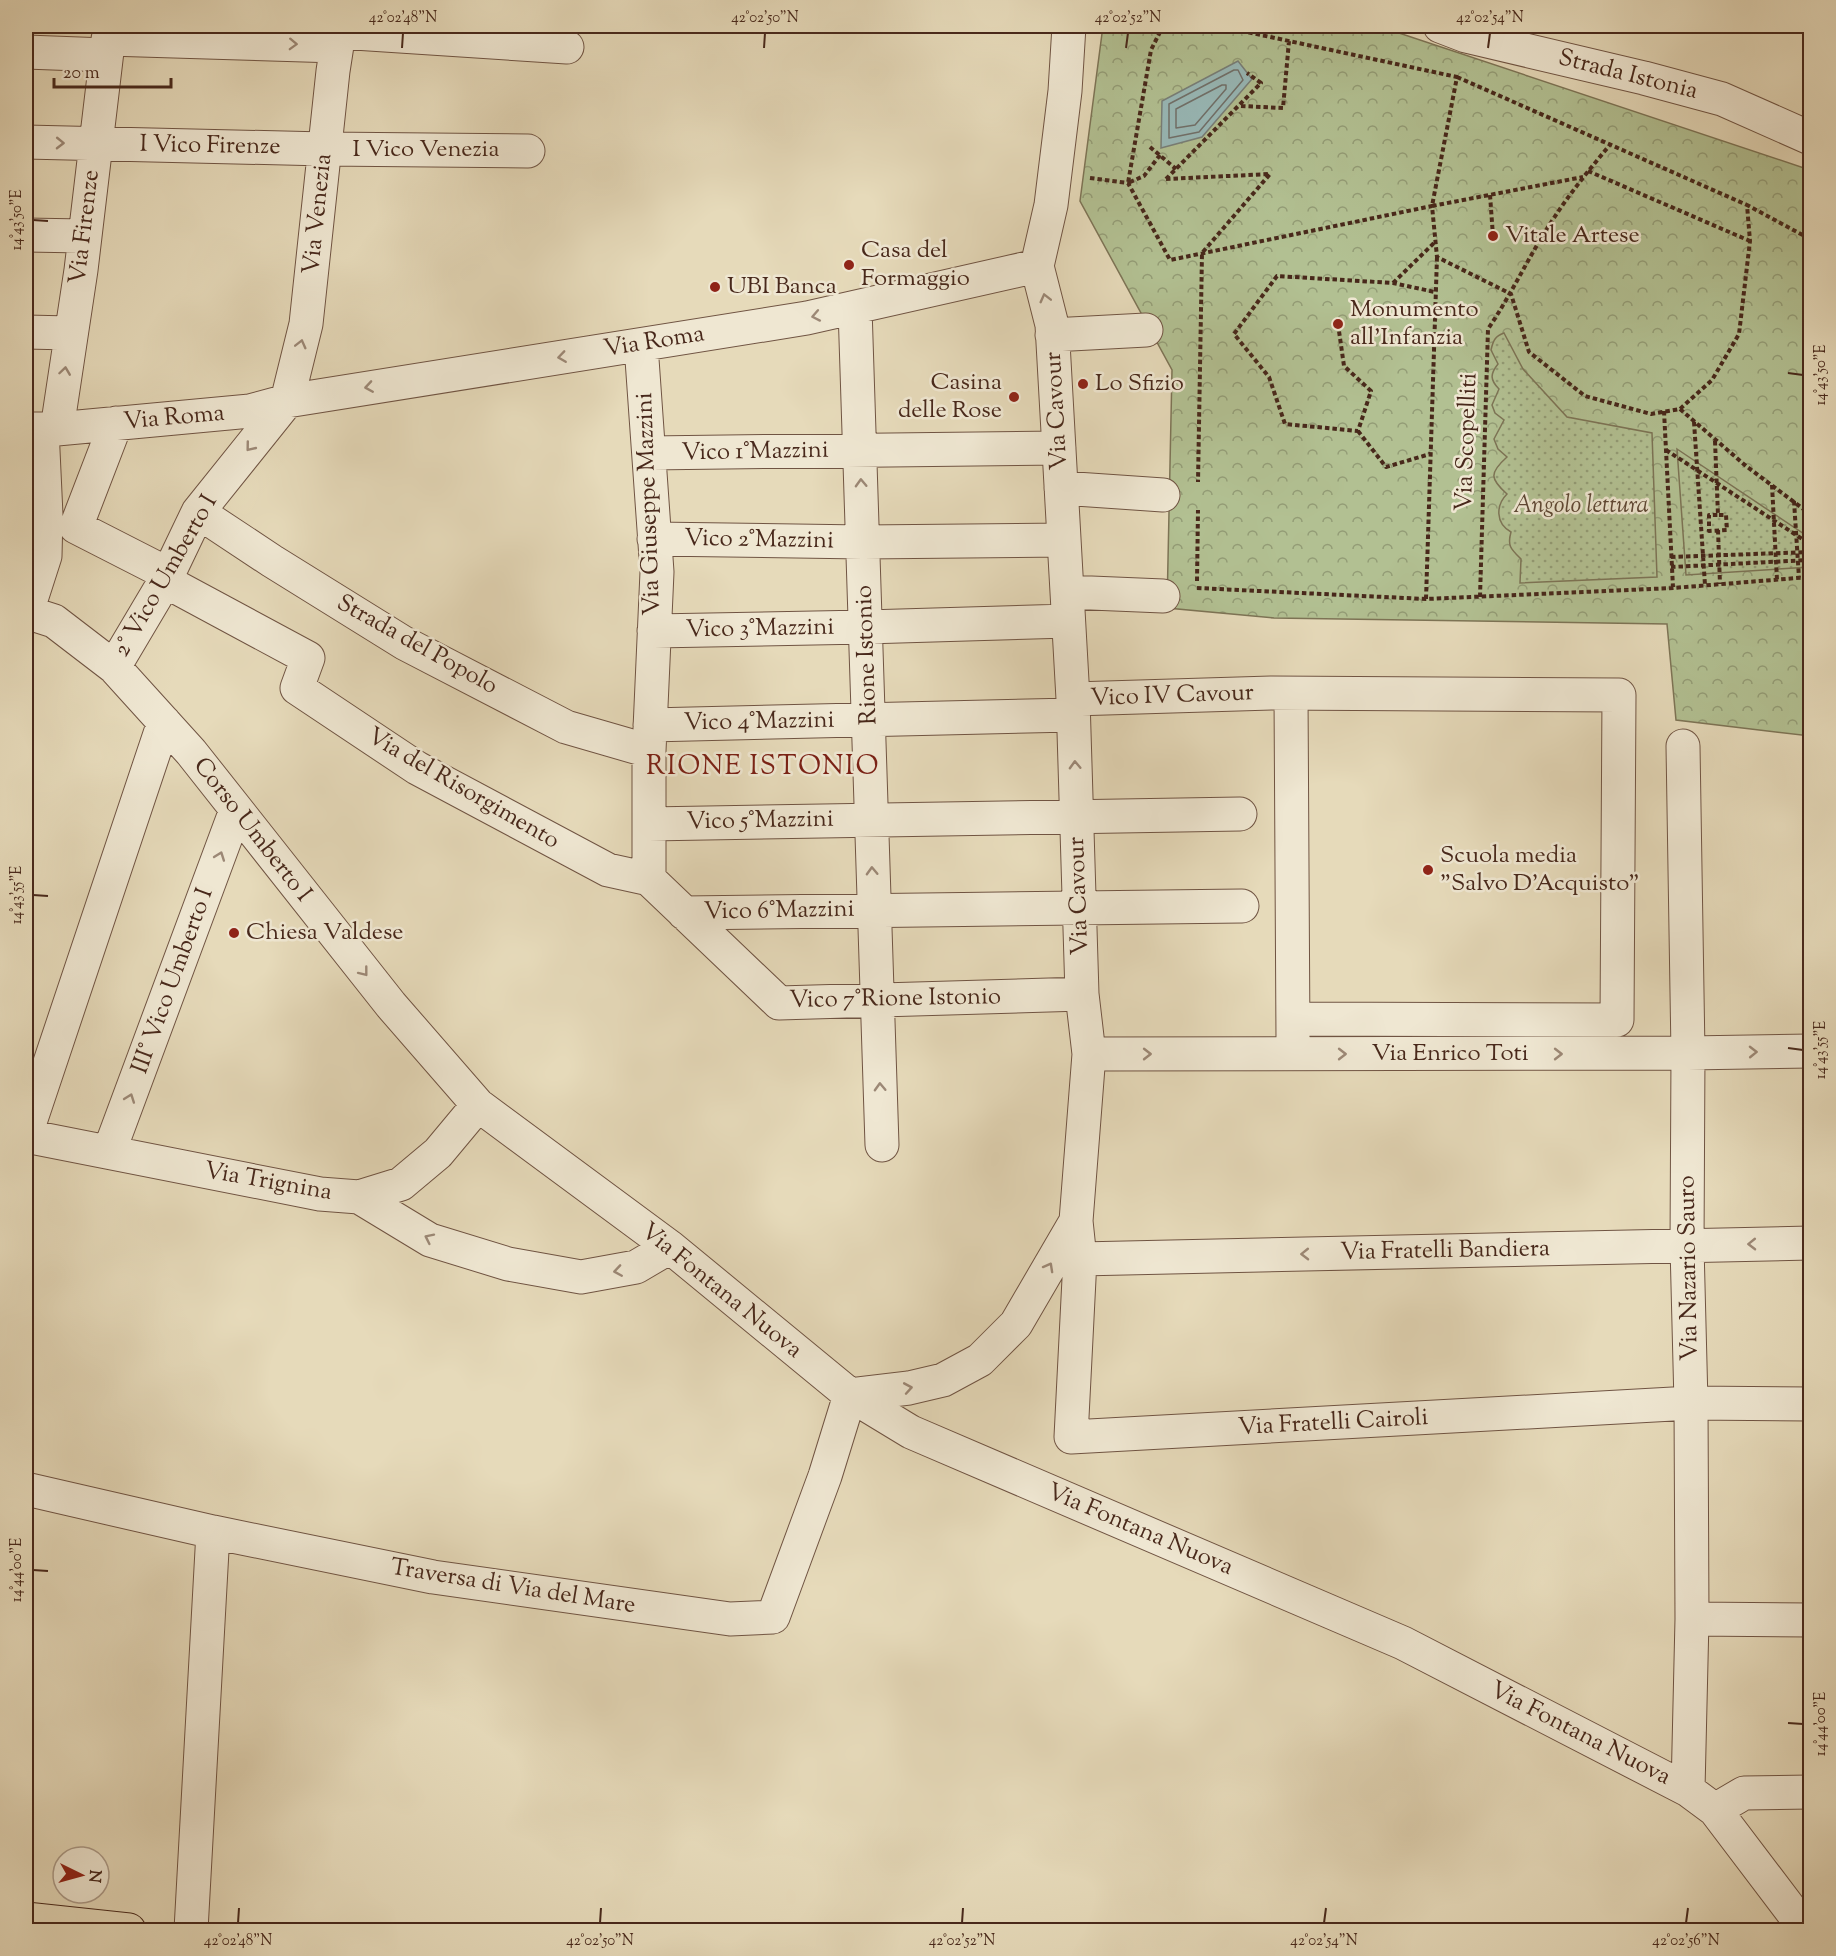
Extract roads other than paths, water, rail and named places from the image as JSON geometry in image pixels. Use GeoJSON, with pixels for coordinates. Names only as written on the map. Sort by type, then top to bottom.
{"type":"FeatureCollection","features":[{"type":"Feature","properties":{"kind":"main road"},"geometry":{"type":"LineString","coordinates":[[26,1919],[129,1930]]}},
{"type":"Feature","properties":{"kind":"street"},"geometry":{"type":"LineString","coordinates":[[1038,266],[1051,205],[1065,91],[1070,26]]}},
{"type":"Feature","properties":{"kind":"street","name":"Strada Istonia"},"geometry":{"type":"LineString","coordinates":[[1440,26],[1466,36],[1722,99],[1810,138]]}},
{"type":"Feature","properties":{"kind":"street"},"geometry":{"type":"LineString","coordinates":[[26,52],[108,40],[339,34],[567,47]]}},
{"type":"Feature","properties":{"kind":"street","name":"Via Venezia"},"geometry":{"type":"LineString","coordinates":[[286,401],[306,324],[339,34]]}},
{"type":"Feature","properties":{"kind":"street","name":"Via Firenze"},"geometry":{"type":"LineString","coordinates":[[61,526],[41,429],[70,333],[81,270],[108,40]]}},
{"type":"Feature","properties":{"kind":"street","name":"I Vico Firenze"},"geometry":{"type":"LineString","coordinates":[[26,142],[325,150]]}},
{"type":"Feature","properties":{"kind":"street","name":"I Vico Venezia"},"geometry":{"type":"LineString","coordinates":[[325,150],[528,151]]}},
{"type":"Feature","properties":{"kind":"street"},"geometry":{"type":"LineString","coordinates":[[26,236],[84,236]]}},
{"type":"Feature","properties":{"kind":"street","name":"Via Roma"},"geometry":{"type":"LineString","coordinates":[[41,429],[250,411],[286,401],[642,345],[855,308],[1038,266]]}},
{"type":"Feature","properties":{"kind":"street","name":"Via Cavour"},"geometry":{"type":"LineString","coordinates":[[850,1395],[909,1388],[943,1380],[980,1360],[1016,1324],[1076,1221],[1089,1054],[1082,994],[1073,707],[1052,325],[1038,266]]}},
{"type":"Feature","properties":{"kind":"street","name":"Rione Istonio"},"geometry":{"type":"LineString","coordinates":[[855,308],[882,1145]]}},
{"type":"Feature","properties":{"kind":"street"},"geometry":{"type":"LineString","coordinates":[[1052,335],[1146,330]]}},
{"type":"Feature","properties":{"kind":"street"},"geometry":{"type":"LineString","coordinates":[[26,332],[70,333]]}},
{"type":"Feature","properties":{"kind":"street","name":"Via Giuseppe Mazzini"},"geometry":{"type":"LineString","coordinates":[[642,345],[657,572],[649,738],[650,879]]}},
{"type":"Feature","properties":{"kind":"street","name":"2° Vico Umberto I"},"geometry":{"type":"LineString","coordinates":[[114,667],[166,577],[198,512],[286,401]]}},
{"type":"Feature","properties":{"kind":"street"},"geometry":{"type":"LineString","coordinates":[[26,612],[45,556],[116,423]]}},
{"type":"Feature","properties":{"kind":"street","name":"Vico 1°Mazzini"},"geometry":{"type":"LineString","coordinates":[[649,453],[1059,448]]}},
{"type":"Feature","properties":{"kind":"street"},"geometry":{"type":"LineString","coordinates":[[1061,488],[1163,495]]}},
{"type":"Feature","properties":{"kind":"street","name":"Strada del Popolo"},"geometry":{"type":"LineString","coordinates":[[198,512],[404,643],[566,727],[649,738]]}},
{"type":"Feature","properties":{"kind":"street"},"geometry":{"type":"LineString","coordinates":[[61,526],[166,577]]}},
{"type":"Feature","properties":{"kind":"street","name":"Vico 2°Mazzini"},"geometry":{"type":"LineString","coordinates":[[654,539],[864,542],[1064,540]]}},
{"type":"Feature","properties":{"kind":"street","name":"Via del Risorgimento"},"geometry":{"type":"LineString","coordinates":[[166,577],[308,658],[297,688],[417,768],[608,870],[650,879]]}},
{"type":"Feature","properties":{"kind":"street","name":"Vico 3°Mazzini"},"geometry":{"type":"LineString","coordinates":[[654,631],[866,627],[1163,596]]}},
{"type":"Feature","properties":{"kind":"street","name":"Corso Umberto I"},"geometry":{"type":"LineString","coordinates":[[26,612],[54,621],[114,667],[164,722],[391,1005],[478,1105]]}},
{"type":"Feature","properties":{"kind":"street"},"geometry":{"type":"LineString","coordinates":[[1281,693],[1293,1054]]}},
{"type":"Feature","properties":{"kind":"street","name":"Vico IV Cavour"},"geometry":{"type":"LineString","coordinates":[[869,719],[1281,693],[1619,695],[1617,1020],[1293,1019]]}},
{"type":"Feature","properties":{"kind":"street","name":"Vico 4°Mazzini"},"geometry":{"type":"LineString","coordinates":[[649,738],[869,719]]}},
{"type":"Feature","properties":{"kind":"street"},"geometry":{"type":"LineString","coordinates":[[26,1135],[164,722]]}},
{"type":"Feature","properties":{"kind":"street","name":"Via Nazario Sauro"},"geometry":{"type":"LineString","coordinates":[[1683,746],[1688,1053],[1687,1246],[1691,1403],[1692,1619],[1688,1790]]}},
{"type":"Feature","properties":{"kind":"street","name":"III° Vico Umberto I"},"geometry":{"type":"LineString","coordinates":[[109,1152],[236,810]]}},
{"type":"Feature","properties":{"kind":"street","name":"Vico 5°Mazzini"},"geometry":{"type":"LineString","coordinates":[[649,824],[1240,814]]}},
{"type":"Feature","properties":{"kind":"street","name":"Vico 7°Rione Istonio"},"geometry":{"type":"LineString","coordinates":[[650,879],[779,1003],[1082,994]]}},
{"type":"Feature","properties":{"kind":"street","name":"Vico 6°Mazzini"},"geometry":{"type":"LineString","coordinates":[[684,913],[874,909],[1080,910],[1242,906]]}},
{"type":"Feature","properties":{"kind":"street","name":"Via Enrico Toti"},"geometry":{"type":"LineString","coordinates":[[1089,1054],[1810,1051]]}},
{"type":"Feature","properties":{"kind":"street","name":"Via Trignina"},"geometry":{"type":"LineString","coordinates":[[26,1135],[320,1194],[359,1197],[400,1184],[438,1153],[478,1105]]}},
{"type":"Feature","properties":{"kind":"street","name":"Via Fontana Nuova"},"geometry":{"type":"LineString","coordinates":[[478,1105],[670,1247],[850,1395],[911,1432],[1403,1643],[1688,1790],[1715,1810],[1806,1930]]}},
{"type":"Feature","properties":{"kind":"street"},"geometry":{"type":"LineString","coordinates":[[359,1197],[430,1240],[508,1264],[581,1277],[636,1268],[670,1247]]}},
{"type":"Feature","properties":{"kind":"street","name":"Via Fratelli Cairoli"},"geometry":{"type":"LineString","coordinates":[[1076,1221],[1080,1259],[1071,1437],[1691,1403],[1810,1404]]}},
{"type":"Feature","properties":{"kind":"street","name":"Via Fratelli Bandiera"},"geometry":{"type":"LineString","coordinates":[[1080,1259],[1810,1243]]}},
{"type":"Feature","properties":{"kind":"street","name":"Traversa di Via del Mare"},"geometry":{"type":"LineString","coordinates":[[26,1489],[213,1532],[433,1577],[730,1619],[773,1617],[825,1476],[850,1395]]}},
{"type":"Feature","properties":{"kind":"street"},"geometry":{"type":"LineString","coordinates":[[191,1930],[213,1532]]}},
{"type":"Feature","properties":{"kind":"street"},"geometry":{"type":"LineString","coordinates":[[1692,1619],[1810,1620]]}},
{"type":"Feature","properties":{"kind":"street"},"geometry":{"type":"LineString","coordinates":[[1715,1810],[1743,1793],[1810,1792]]}},
{"type":"Feature","properties":{"kind":"water"},"geometry":{"type":"Polygon","coordinates":[[[1238,61],[1252,79],[1202,137],[1161,148],[1162,101],[1238,61]]]}},
{"type":"Feature","properties":{"kind":"place","name":"Vitale Artese"},"geometry":{"type":"Point","coordinates":[1493,236]}},
{"type":"Feature","properties":{"kind":"place","name":"Casa del Formaggio"},"geometry":{"type":"Point","coordinates":[849,265]}},
{"type":"Feature","properties":{"kind":"place","name":"UBI Banca"},"geometry":{"type":"Point","coordinates":[715,287]}},
{"type":"Feature","properties":{"kind":"place","name":"Monumento all'Infanzia"},"geometry":{"type":"Point","coordinates":[1338,324]}},
{"type":"Feature","properties":{"kind":"place","name":"Lo Sfizio"},"geometry":{"type":"Point","coordinates":[1083,384]}},
{"type":"Feature","properties":{"kind":"place","name":"Casina delle Rose"},"geometry":{"type":"Point","coordinates":[1014,397]}},
{"type":"Feature","properties":{"kind":"place","name":"Scuola media \"Salvo D'Acquisto\""},"geometry":{"type":"Point","coordinates":[1428,870]}},
{"type":"Feature","properties":{"kind":"place","name":"Chiesa Valdese"},"geometry":{"type":"Point","coordinates":[234,933]}},
{"type":"Feature","properties":{"kind":"district","name":"RIONE ISTONIO"},"geometry":{"type":"Point","coordinates":[763,767]}},
{"type":"Feature","properties":{"kind":"park label","name":"Angolo lettura"},"geometry":{"type":"Point","coordinates":[1581,506]}}]}
